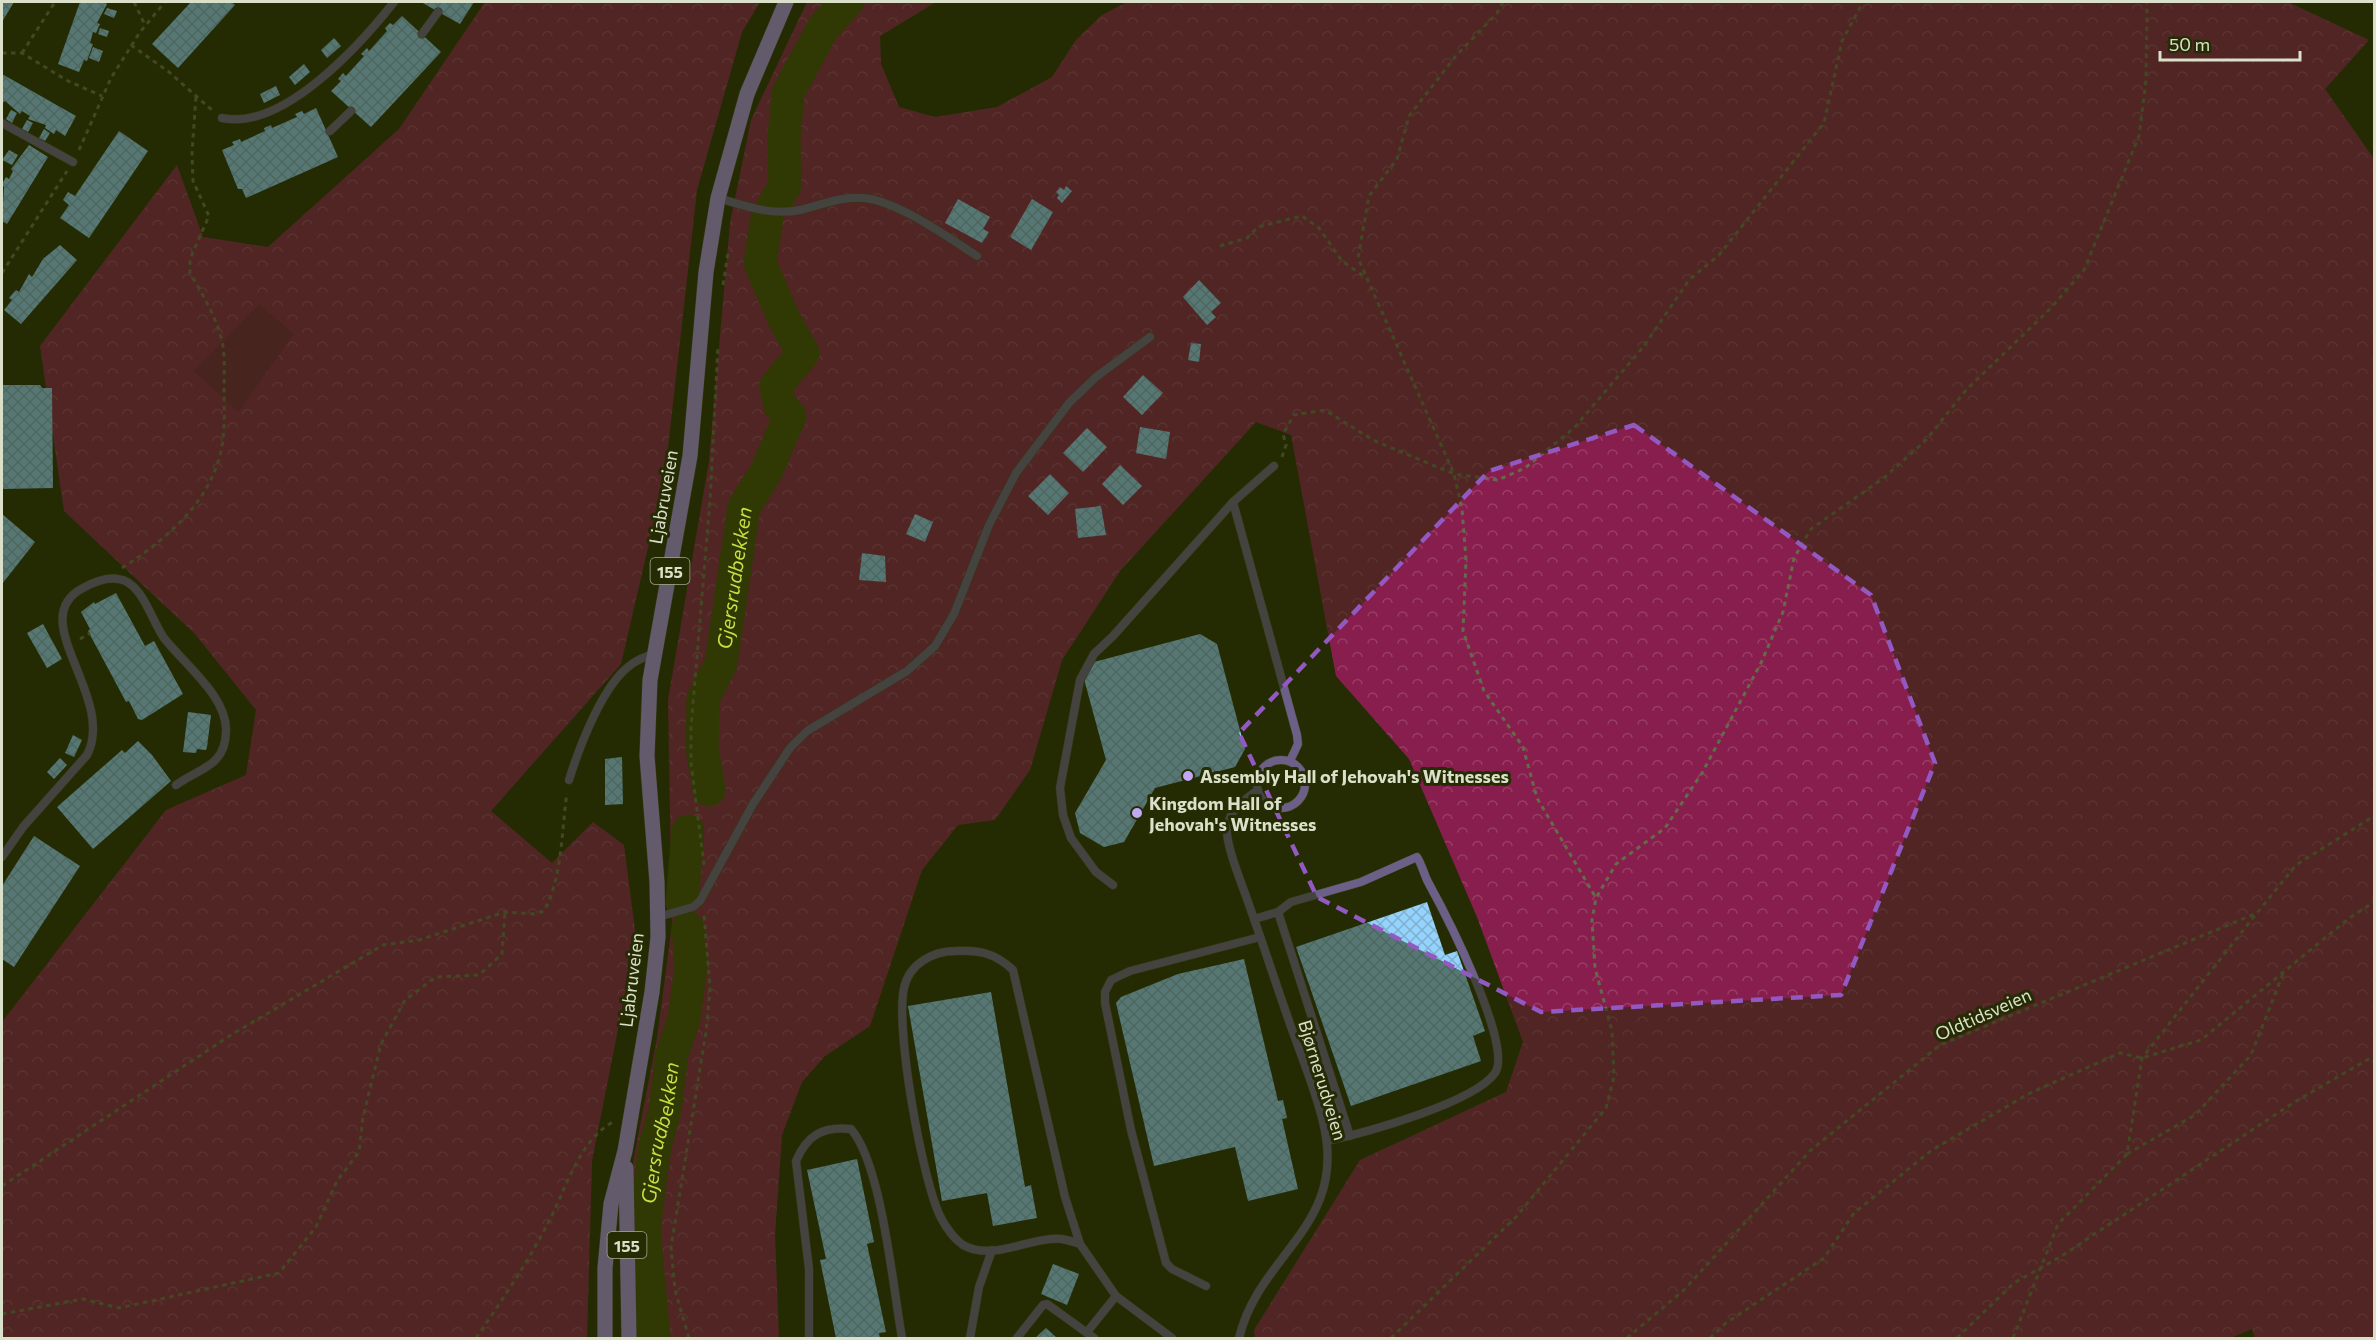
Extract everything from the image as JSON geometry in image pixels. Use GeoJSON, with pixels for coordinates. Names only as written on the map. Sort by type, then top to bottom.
{"type":"FeatureCollection","features":[{"type":"Feature","properties":{"kind":"main road","name":"Ljabruveien"},"geometry":{"type":"LineString","coordinates":[[605,1338],[607,1235],[611,1204],[625,1151],[652,992],[658,917],[647,756],[647,709],[654,654],[690,456],[705,272],[718,198],[747,94],[786,2]]}},
{"type":"Feature","properties":{"kind":"main road","name":"Ljabruveien"},"geometry":{"type":"LineString","coordinates":[[625,1151],[629,1338]]}},
{"type":"Feature","properties":{"kind":"lane"},"geometry":{"type":"LineString","coordinates":[[222,118],[232,120],[256,117],[294,98],[361,41],[390,3]]}},
{"type":"Feature","properties":{"kind":"lane"},"geometry":{"type":"LineString","coordinates":[[422,34],[438,12]]}},
{"type":"Feature","properties":{"kind":"lane"},"geometry":{"type":"LineString","coordinates":[[330,131],[351,111]]}},
{"type":"Feature","properties":{"kind":"lane"},"geometry":{"type":"LineString","coordinates":[[2,123],[73,162]]}},
{"type":"Feature","properties":{"kind":"lane"},"geometry":{"type":"LineString","coordinates":[[718,198],[760,210],[783,212],[836,200],[872,199],[913,217],[977,256]]}},
{"type":"Feature","properties":{"kind":"lane"},"geometry":{"type":"LineString","coordinates":[[658,917],[693,908],[704,894],[762,790],[802,735],[908,671],[935,646],[954,614],[989,525],[1016,473],[1069,403],[1096,376],[1150,337]]}},
{"type":"Feature","properties":{"kind":"lane"},"geometry":{"type":"LineString","coordinates":[[1113,885],[1096,872],[1082,854],[1071,838],[1063,815],[1060,788],[1080,680],[1094,654],[1113,636],[1233,502],[1274,466]]}},
{"type":"Feature","properties":{"kind":"lane"},"geometry":{"type":"LineString","coordinates":[[1233,502],[1297,735],[1298,744],[1290,761]]}},
{"type":"Feature","properties":{"kind":"lane"},"geometry":{"type":"LineString","coordinates":[[2,857],[23,827],[87,755],[92,745],[93,711],[61,624],[65,603],[78,590],[106,579],[125,580],[138,591],[162,635],[211,692],[222,714],[226,731],[218,758],[208,768],[192,774],[176,785]]}},
{"type":"Feature","properties":{"kind":"lane"},"geometry":{"type":"LineString","coordinates":[[569,780],[592,720],[622,672],[633,663],[654,654]]}},
{"type":"Feature","properties":{"kind":"lane"},"geometry":{"type":"LineString","coordinates":[[1278,760],[1290,761],[1302,770],[1306,782],[1304,794],[1296,803],[1285,808],[1272,806],[1263,799],[1258,790],[1259,774],[1266,764],[1278,760]]}},
{"type":"Feature","properties":{"kind":"lane","name":"Bjørnerudveien"},"geometry":{"type":"LineString","coordinates":[[1239,1338],[1256,1298],[1304,1232],[1320,1204],[1328,1170],[1327,1142],[1315,1095],[1254,919],[1227,830],[1234,809],[1258,790]]}},
{"type":"Feature","properties":{"kind":"lane"},"geometry":{"type":"LineString","coordinates":[[1254,919],[1278,912],[1291,902],[1360,882],[1417,857],[1462,946],[1493,1030],[1498,1048],[1498,1065],[1493,1076],[1466,1093],[1435,1108],[1327,1142]]}},
{"type":"Feature","properties":{"kind":"lane"},"geometry":{"type":"LineString","coordinates":[[1278,912],[1350,1136]]}},
{"type":"Feature","properties":{"kind":"lane"},"geometry":{"type":"LineString","coordinates":[[1206,1286],[1172,1269],[1166,1263],[1131,1130],[1105,992],[1111,980],[1130,971],[1260,937]]}},
{"type":"Feature","properties":{"kind":"lane"},"geometry":{"type":"LineString","coordinates":[[1080,1244],[1061,1239],[992,1250],[966,1246],[957,1241],[941,1218],[924,1160],[909,1082],[902,1018],[904,987],[912,969],[924,959],[950,951],[977,950],[998,956],[1013,970],[1065,1197],[1080,1244],[1116,1296],[1172,1338]]}},
{"type":"Feature","properties":{"kind":"lane"},"geometry":{"type":"LineString","coordinates":[[809,1338],[809,1269],[796,1161],[802,1147],[811,1136],[837,1127],[851,1129],[861,1141],[874,1179],[902,1338]]}},
{"type":"Feature","properties":{"kind":"lane"},"geometry":{"type":"LineString","coordinates":[[970,1338],[979,1287],[992,1250]]}},
{"type":"Feature","properties":{"kind":"lane"},"geometry":{"type":"LineString","coordinates":[[1087,1332],[1116,1296]]}},
{"type":"Feature","properties":{"kind":"lane"},"geometry":{"type":"LineString","coordinates":[[1017,1338],[1043,1305],[1047,1304],[1094,1338]]}},
{"type":"Feature","properties":{"kind":"path"},"geometry":{"type":"LineString","coordinates":[[22,53],[55,2]]}},
{"type":"Feature","properties":{"kind":"path"},"geometry":{"type":"LineString","coordinates":[[134,2],[145,25]]}},
{"type":"Feature","properties":{"kind":"path"},"geometry":{"type":"LineString","coordinates":[[2,273],[73,162],[95,117],[102,96],[131,45],[165,2]]}},
{"type":"Feature","properties":{"kind":"path"},"geometry":{"type":"LineString","coordinates":[[1503,2],[1497,13],[1455,57],[1409,116],[1397,159],[1369,196],[1358,258],[1454,474],[1462,509],[1465,550],[1463,631],[1484,691],[1523,747],[1537,798],[1596,898]]}},
{"type":"Feature","properties":{"kind":"path"},"geometry":{"type":"LineString","coordinates":[[1274,466],[1283,456],[1286,445],[1283,434],[1294,415],[1325,410],[1373,440],[1454,474],[1498,480],[1525,468],[1574,428],[1644,346],[1689,280],[1719,255],[1824,123],[1842,41],[1863,2]]}},
{"type":"Feature","properties":{"kind":"path"},"geometry":{"type":"LineString","coordinates":[[1391,1338],[1516,1217],[1606,1108],[1614,1077],[1612,1043],[1595,968],[1592,920],[1596,898],[1616,864],[1665,828],[1702,773],[1761,663],[1783,612],[1794,558],[1810,529],[1885,477],[1926,440],[1966,390],[2050,309],[2084,270],[2139,136],[2146,80],[2147,2]]}},
{"type":"Feature","properties":{"kind":"path"},"geometry":{"type":"LineString","coordinates":[[131,45],[169,72],[222,118]]}},
{"type":"Feature","properties":{"kind":"path"},"geometry":{"type":"LineString","coordinates":[[2,53],[22,53],[68,81],[102,96]]}},
{"type":"Feature","properties":{"kind":"path"},"geometry":{"type":"LineString","coordinates":[[106,579],[153,548],[174,530],[204,493],[219,461],[225,414],[224,353],[220,334],[190,273],[190,264],[202,227],[209,216],[193,181],[192,153],[196,96]]}},
{"type":"Feature","properties":{"kind":"path"},"geometry":{"type":"LineString","coordinates":[[1220,246],[1247,238],[1258,227],[1302,216],[1319,228],[1341,261],[1367,279]]}},
{"type":"Feature","properties":{"kind":"path"},"geometry":{"type":"LineString","coordinates":[[722,294],[729,247]]}},
{"type":"Feature","properties":{"kind":"path"},"geometry":{"type":"LineString","coordinates":[[689,1338],[675,1290],[671,1247],[706,1032],[710,988],[702,837],[693,780],[691,737],[710,500],[718,342]]}},
{"type":"Feature","properties":{"kind":"path"},"geometry":{"type":"LineString","coordinates":[[2,1186],[231,1035],[383,945],[419,940],[506,912],[534,914],[544,911],[553,894],[562,844],[569,780]]}},
{"type":"Feature","properties":{"kind":"path","name":"Oldtidsveien"},"geometry":{"type":"LineString","coordinates":[[1627,1338],[1684,1290],[1812,1150],[1940,1045],[2257,913],[2296,865],[2374,816]]}},
{"type":"Feature","properties":{"kind":"path"},"geometry":{"type":"LineString","coordinates":[[1710,1338],[1726,1323],[1824,1258],[1854,1213],[1932,1150],[2030,1093],[2120,1053],[2142,1058],[2201,1040],[2348,919],[2374,902]]}},
{"type":"Feature","properties":{"kind":"path"},"geometry":{"type":"LineString","coordinates":[[2,1314],[83,1299],[119,1308],[279,1273],[316,1227],[337,1181],[359,1152],[363,1117],[381,1044],[405,1000],[436,977],[478,975],[502,954],[506,912]]}},
{"type":"Feature","properties":{"kind":"path"},"geometry":{"type":"LineString","coordinates":[[2127,1154],[2142,1058],[2257,913]]}},
{"type":"Feature","properties":{"kind":"path"},"geometry":{"type":"LineString","coordinates":[[2013,1338],[2058,1224],[2127,1154],[2195,1115],[2251,1055],[2283,974]]}},
{"type":"Feature","properties":{"kind":"path"},"geometry":{"type":"LineString","coordinates":[[1957,1338],[2014,1283],[2039,1270],[2296,1101],[2374,1056]]}},
{"type":"Feature","properties":{"kind":"path"},"geometry":{"type":"LineString","coordinates":[[476,1338],[496,1312],[597,1133],[618,1119],[629,1118]]}},
{"type":"Feature","properties":{"kind":"highlighted area"},"geometry":{"type":"Polygon","coordinates":[[[1634,425],[1871,595],[1935,763],[1841,995],[1541,1012],[1317,897],[1239,733],[1489,471],[1634,425]]]}},
{"type":"Feature","properties":{"kind":"green space"},"geometry":{"type":"Polygon","coordinates":[[[485,2],[760,2],[742,32],[697,190],[665,474],[621,664],[491,811],[552,863],[593,822],[624,845],[636,938],[592,1161],[587,1338],[2,1338],[2,1022],[166,810],[246,775],[256,710],[195,634],[64,511],[40,346],[177,165],[203,237],[268,247],[399,129],[485,2]]]}},
{"type":"Feature","properties":{"kind":"green space"},"geometry":{"type":"Polygon","coordinates":[[[807,2],[936,2],[880,36],[881,64],[899,107],[935,117],[997,107],[1052,77],[1076,40],[1102,15],[1127,2],[2288,2],[2369,40],[2325,89],[2374,159],[2374,1338],[2255,1338],[2252,1329],[2231,1338],[1255,1338],[1254,1330],[1360,1160],[1506,1092],[1523,1042],[1477,917],[1409,759],[1336,676],[1291,435],[1256,422],[1120,571],[1062,660],[1030,770],[995,820],[958,825],[922,870],[870,1026],[825,1056],[802,1082],[782,1135],[775,1234],[779,1338],[639,1338],[633,1162],[657,1038],[672,925],[668,700],[709,461],[730,223],[751,120],[807,2]]]}},
{"type":"Feature","properties":{"kind":"shaded area"},"geometry":{"type":"Polygon","coordinates":[[[259,304],[294,334],[238,412],[194,371],[259,304]]]}},
{"type":"Feature","properties":{"kind":"building"},"geometry":{"type":"Polygon","coordinates":[[[2,2],[14,2],[2,22],[2,2]]]}},
{"type":"Feature","properties":{"kind":"building"},"geometry":{"type":"Polygon","coordinates":[[[80,2],[107,4],[97,23],[100,24],[96,33],[93,32],[90,43],[93,44],[87,61],[84,60],[79,72],[58,64],[80,2]]]}},
{"type":"Feature","properties":{"kind":"building"},"geometry":{"type":"Polygon","coordinates":[[[191,2],[231,2],[235,5],[178,68],[152,44],[191,2]]]}},
{"type":"Feature","properties":{"kind":"building"},"geometry":{"type":"Polygon","coordinates":[[[421,2],[474,2],[460,24],[421,2]]]}},
{"type":"Feature","properties":{"kind":"building"},"geometry":{"type":"Polygon","coordinates":[[[107,8],[117,11],[114,18],[104,14],[107,8]]]}},
{"type":"Feature","properties":{"kind":"building"},"geometry":{"type":"Polygon","coordinates":[[[402,16],[441,52],[371,127],[331,91],[341,81],[338,79],[343,73],[346,76],[364,56],[361,54],[367,48],[369,51],[387,31],[385,28],[390,23],[393,25],[402,16]]]}},
{"type":"Feature","properties":{"kind":"building"},"geometry":{"type":"Polygon","coordinates":[[[100,28],[109,31],[107,37],[98,34],[100,28]]]}},
{"type":"Feature","properties":{"kind":"building"},"geometry":{"type":"Polygon","coordinates":[[[334,38],[341,46],[327,58],[321,50],[334,38]]]}},
{"type":"Feature","properties":{"kind":"building"},"geometry":{"type":"Polygon","coordinates":[[[93,47],[103,51],[99,62],[89,58],[93,47]]]}},
{"type":"Feature","properties":{"kind":"building"},"geometry":{"type":"Polygon","coordinates":[[[304,64],[310,72],[295,85],[289,77],[304,64]]]}},
{"type":"Feature","properties":{"kind":"building"},"geometry":{"type":"Polygon","coordinates":[[[2,74],[76,116],[65,136],[56,130],[54,134],[45,128],[46,125],[28,119],[30,116],[22,111],[20,114],[5,101],[2,103],[2,74]]]}},
{"type":"Feature","properties":{"kind":"building"},"geometry":{"type":"Polygon","coordinates":[[[276,86],[280,95],[264,103],[260,94],[276,86]]]}},
{"type":"Feature","properties":{"kind":"building"},"geometry":{"type":"Polygon","coordinates":[[[316,108],[338,157],[246,198],[242,189],[238,189],[222,150],[234,145],[232,142],[240,139],[241,142],[265,131],[264,128],[271,125],[272,128],[297,117],[295,114],[302,111],[304,114],[316,108]]]}},
{"type":"Feature","properties":{"kind":"building"},"geometry":{"type":"Polygon","coordinates":[[[11,110],[17,113],[12,123],[6,119],[11,110]]]}},
{"type":"Feature","properties":{"kind":"building"},"geometry":{"type":"Polygon","coordinates":[[[27,120],[33,123],[28,132],[22,129],[27,120]]]}},
{"type":"Feature","properties":{"kind":"building"},"geometry":{"type":"Polygon","coordinates":[[[44,129],[50,133],[45,141],[39,138],[44,129]]]}},
{"type":"Feature","properties":{"kind":"building"},"geometry":{"type":"Polygon","coordinates":[[[119,131],[148,151],[89,238],[60,218],[69,205],[63,200],[68,192],[75,196],[119,131]]]}},
{"type":"Feature","properties":{"kind":"building"},"geometry":{"type":"Polygon","coordinates":[[[29,145],[48,157],[7,224],[2,221],[4,187],[2,184],[6,177],[9,179],[13,171],[11,169],[29,145]]]}},
{"type":"Feature","properties":{"kind":"building"},"geometry":{"type":"Polygon","coordinates":[[[9,150],[18,155],[12,165],[2,160],[9,150]]]}},
{"type":"Feature","properties":{"kind":"building"},"geometry":{"type":"Polygon","coordinates":[[[1066,186],[1072,191],[1062,203],[1057,198],[1059,195],[1056,192],[1060,187],[1064,190],[1066,186]]]}},
{"type":"Feature","properties":{"kind":"building"},"geometry":{"type":"Polygon","coordinates":[[[958,199],[990,217],[983,229],[989,232],[982,243],[945,223],[958,199]]]}},
{"type":"Feature","properties":{"kind":"building"},"geometry":{"type":"Polygon","coordinates":[[[1032,199],[1053,212],[1031,250],[1010,237],[1032,199]]]}},
{"type":"Feature","properties":{"kind":"building"},"geometry":{"type":"Polygon","coordinates":[[[60,245],[77,260],[21,324],[4,310],[12,300],[9,298],[16,290],[19,292],[29,274],[32,277],[43,259],[60,245]]]}},
{"type":"Feature","properties":{"kind":"building"},"geometry":{"type":"Polygon","coordinates":[[[1199,280],[1221,303],[1211,312],[1216,317],[1207,325],[1183,297],[1199,280]]]}},
{"type":"Feature","properties":{"kind":"building"},"geometry":{"type":"Polygon","coordinates":[[[1191,343],[1201,344],[1199,362],[1188,360],[1191,343]]]}},
{"type":"Feature","properties":{"kind":"building"},"geometry":{"type":"Polygon","coordinates":[[[1143,375],[1163,393],[1142,415],[1123,397],[1143,375]]]}},
{"type":"Feature","properties":{"kind":"building"},"geometry":{"type":"Polygon","coordinates":[[[2,385],[40,385],[42,388],[52,388],[53,488],[3,489],[2,385]]]}},
{"type":"Feature","properties":{"kind":"building"},"geometry":{"type":"Polygon","coordinates":[[[1140,427],[1170,432],[1166,459],[1136,453],[1140,427]]]}},
{"type":"Feature","properties":{"kind":"building"},"geometry":{"type":"Polygon","coordinates":[[[1087,428],[1107,447],[1083,472],[1063,453],[1087,428]]]}},
{"type":"Feature","properties":{"kind":"building"},"geometry":{"type":"Polygon","coordinates":[[[1120,465],[1142,486],[1123,505],[1102,484],[1120,465]]]}},
{"type":"Feature","properties":{"kind":"building"},"geometry":{"type":"Polygon","coordinates":[[[1050,474],[1069,493],[1048,515],[1028,496],[1050,474]]]}},
{"type":"Feature","properties":{"kind":"building"},"geometry":{"type":"Polygon","coordinates":[[[1101,506],[1106,535],[1078,538],[1075,509],[1101,506]]]}},
{"type":"Feature","properties":{"kind":"building"},"geometry":{"type":"Polygon","coordinates":[[[2,514],[35,542],[2,584],[2,514]]]}},
{"type":"Feature","properties":{"kind":"building"},"geometry":{"type":"Polygon","coordinates":[[[915,514],[933,522],[925,542],[906,534],[915,514]]]}},
{"type":"Feature","properties":{"kind":"building"},"geometry":{"type":"Polygon","coordinates":[[[862,553],[885,556],[886,582],[859,580],[862,553]]]}},
{"type":"Feature","properties":{"kind":"building"},"geometry":{"type":"Polygon","coordinates":[[[116,593],[145,646],[154,641],[183,694],[142,720],[138,719],[129,701],[126,702],[88,631],[90,629],[81,612],[94,602],[95,604],[116,593]]]}},
{"type":"Feature","properties":{"kind":"building"},"geometry":{"type":"Polygon","coordinates":[[[43,624],[62,659],[47,668],[27,633],[43,624]]]}},
{"type":"Feature","properties":{"kind":"building"},"geometry":{"type":"Polygon","coordinates":[[[1200,634],[1217,644],[1245,749],[1235,767],[1155,788],[1124,842],[1104,847],[1080,833],[1075,813],[1106,760],[1084,679],[1094,662],[1200,634]]]}},
{"type":"Feature","properties":{"kind":"building"},"geometry":{"type":"Polygon","coordinates":[[[188,712],[211,715],[206,750],[197,749],[196,753],[183,752],[188,712]]]}},
{"type":"Feature","properties":{"kind":"building"},"geometry":{"type":"Polygon","coordinates":[[[73,735],[82,740],[74,757],[65,753],[73,735]]]}},
{"type":"Feature","properties":{"kind":"building"},"geometry":{"type":"Polygon","coordinates":[[[138,741],[152,755],[171,781],[93,849],[57,807],[122,750],[125,753],[138,741]]]}},
{"type":"Feature","properties":{"kind":"building"},"geometry":{"type":"Polygon","coordinates":[[[622,757],[623,804],[605,805],[605,759],[622,757]]]}},
{"type":"Feature","properties":{"kind":"building"},"geometry":{"type":"Polygon","coordinates":[[[60,758],[67,765],[54,779],[47,772],[60,758]]]}},
{"type":"Feature","properties":{"kind":"building"},"geometry":{"type":"Polygon","coordinates":[[[34,836],[80,866],[14,967],[2,959],[2,886],[34,836]]]}},
{"type":"Feature","properties":{"kind":"building"},"geometry":{"type":"Polygon","coordinates":[[[1427,902],[1445,955],[1457,951],[1485,1031],[1473,1036],[1481,1061],[1351,1106],[1296,947],[1427,902]]]}},
{"type":"Feature","properties":{"kind":"building"},"geometry":{"type":"Polygon","coordinates":[[[1244,959],[1278,1101],[1283,1100],[1287,1118],[1282,1119],[1298,1189],[1248,1201],[1235,1147],[1154,1166],[1116,1003],[1121,997],[1178,974],[1244,959]]]}},
{"type":"Feature","properties":{"kind":"building"},"geometry":{"type":"Polygon","coordinates":[[[991,992],[1025,1187],[1031,1185],[1037,1218],[993,1226],[987,1193],[942,1201],[908,1006],[991,992]]]}},
{"type":"Feature","properties":{"kind":"building"},"geometry":{"type":"Polygon","coordinates":[[[857,1159],[874,1242],[867,1244],[886,1332],[879,1333],[880,1338],[836,1338],[820,1260],[826,1259],[807,1170],[857,1159]]]}},
{"type":"Feature","properties":{"kind":"building"},"geometry":{"type":"Polygon","coordinates":[[[1053,1264],[1079,1274],[1067,1305],[1041,1294],[1053,1264]]]}},
{"type":"Feature","properties":{"kind":"building"},"geometry":{"type":"Polygon","coordinates":[[[1046,1328],[1057,1338],[1035,1338],[1046,1328]]]}},
{"type":"Feature","properties":{"kind":"waterway","name":"Gjersrudbekken"},"geometry":{"type":"LineString","coordinates":[[774,204],[785,186],[784,137],[788,93],[823,28],[847,2]]}},
{"type":"Feature","properties":{"kind":"waterway","name":"Gjersrudbekken"},"geometry":{"type":"LineString","coordinates":[[709,790],[702,747],[703,699],[721,663],[744,507],[766,472],[790,416],[780,406],[776,386],[803,353],[784,319],[760,263],[767,217]]}},
{"type":"Feature","properties":{"kind":"waterway","name":"Gjersrudbekken"},"geometry":{"type":"LineString","coordinates":[[682,902],[688,831]]}},
{"type":"Feature","properties":{"kind":"waterway","name":"Gjersrudbekken"},"geometry":{"type":"LineString","coordinates":[[654,1338],[644,1229],[655,1146],[665,1110],[672,1054],[684,1019],[691,965],[688,928]]}},
{"type":"Feature","properties":{"kind":"place","name":"Assembly Hall of Jehovah's Witnesses"},"geometry":{"type":"Point","coordinates":[1188,776]}},
{"type":"Feature","properties":{"kind":"place","name":"Kingdom Hall of Jehovah's Witnesses"},"geometry":{"type":"Point","coordinates":[1137,813]}}]}
